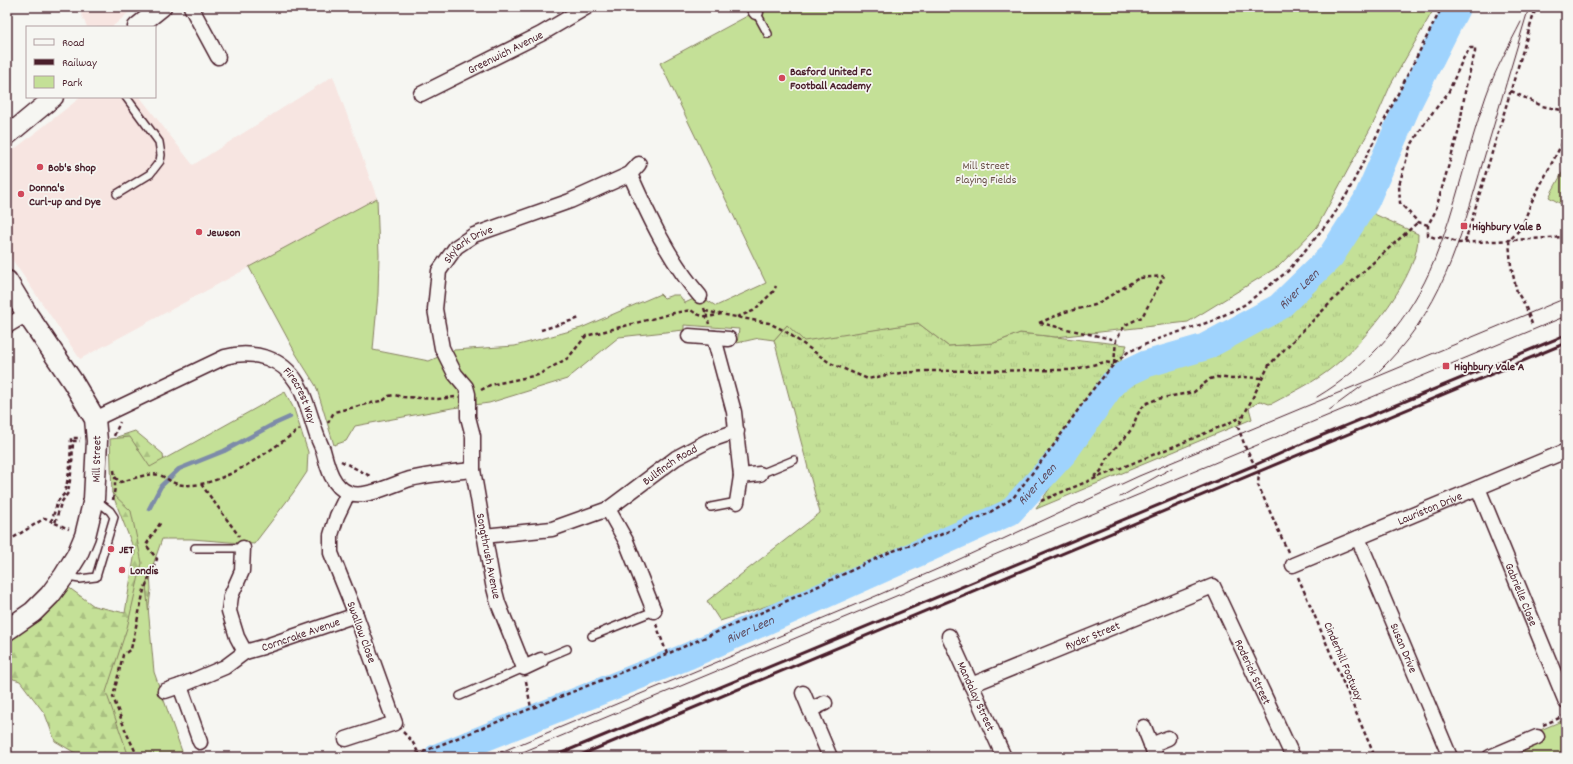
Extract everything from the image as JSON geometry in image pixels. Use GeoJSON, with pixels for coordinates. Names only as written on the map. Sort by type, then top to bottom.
{"type":"FeatureCollection","features":[{"type":"Feature","properties":{"kind":"main road","name":"Mill Street"},"geometry":{"type":"LineString","coordinates":[[7,281],[27,314],[73,382],[95,420],[90,440],[102,505],[64,576],[50,594],[32,612],[7,630]]}},
{"type":"Feature","properties":{"kind":"street"},"geometry":{"type":"LineString","coordinates":[[138,26],[162,7]]}},
{"type":"Feature","properties":{"kind":"street"},"geometry":{"type":"LineString","coordinates":[[191,7],[218,57]]}},
{"type":"Feature","properties":{"kind":"street","name":"Greenwich Avenue"},"geometry":{"type":"LineString","coordinates":[[421,94],[541,34],[587,7]]}},
{"type":"Feature","properties":{"kind":"street"},"geometry":{"type":"LineString","coordinates":[[7,136],[53,98]]}},
{"type":"Feature","properties":{"kind":"street","name":"Skylark Drive"},"geometry":{"type":"LineString","coordinates":[[473,470],[474,436],[468,417],[469,400],[467,390],[455,374],[442,348],[435,309],[439,270],[456,248],[474,236],[570,201],[634,169],[647,214],[684,277],[700,296]]}},
{"type":"Feature","properties":{"kind":"street"},"geometry":{"type":"LineString","coordinates":[[7,326],[27,314]]}},
{"type":"Feature","properties":{"kind":"street"},"geometry":{"type":"LineString","coordinates":[[689,336],[729,339]]}},
{"type":"Feature","properties":{"kind":"street"},"geometry":{"type":"LineString","coordinates":[[714,338],[734,412],[737,431],[741,476],[737,502]]}},
{"type":"Feature","properties":{"kind":"street","name":"Firecrest Way"},"geometry":{"type":"LineString","coordinates":[[95,420],[226,357],[247,353],[273,360],[290,372],[307,400],[316,434],[332,477],[340,487],[348,493]]}},
{"type":"Feature","properties":{"kind":"street","name":"Bullfinch Road"},"geometry":{"type":"LineString","coordinates":[[484,536],[552,529],[608,509],[676,458],[708,441],[737,431]]}},
{"type":"Feature","properties":{"kind":"street","name":"Lauriston Drive"},"geometry":{"type":"LineString","coordinates":[[1293,564],[1566,451]]}},
{"type":"Feature","properties":{"kind":"street"},"geometry":{"type":"LineString","coordinates":[[348,493],[365,494],[411,479],[473,470]]}},
{"type":"Feature","properties":{"kind":"street","name":"Songthrush Avenue"},"geometry":{"type":"LineString","coordinates":[[473,470],[493,584],[498,603],[524,668]]}},
{"type":"Feature","properties":{"kind":"street"},"geometry":{"type":"LineString","coordinates":[[741,476],[760,474]]}},
{"type":"Feature","properties":{"kind":"street","name":"Gabrielle Close"},"geometry":{"type":"LineString","coordinates":[[1478,488],[1566,702]]}},
{"type":"Feature","properties":{"kind":"street","name":"Swallow Close"},"geometry":{"type":"LineString","coordinates":[[348,493],[337,516],[331,535],[331,553],[356,614],[395,723]]}},
{"type":"Feature","properties":{"kind":"street"},"geometry":{"type":"LineString","coordinates":[[608,509],[626,541],[654,611]]}},
{"type":"Feature","properties":{"kind":"street","name":"Susan Drive"},"geometry":{"type":"LineString","coordinates":[[1358,538],[1450,757]]}},
{"type":"Feature","properties":{"kind":"street","name":"Corncrake Avenue"},"geometry":{"type":"LineString","coordinates":[[244,548],[242,571],[231,596],[229,610],[237,637],[245,652]]}},
{"type":"Feature","properties":{"kind":"street","name":"Ryder Street"},"geometry":{"type":"LineString","coordinates":[[971,685],[1213,586]]}},
{"type":"Feature","properties":{"kind":"street","name":"Roderick Street"},"geometry":{"type":"LineString","coordinates":[[1213,586],[1293,757]]}},
{"type":"Feature","properties":{"kind":"street","name":"Corncrake Avenue"},"geometry":{"type":"LineString","coordinates":[[165,691],[225,667],[245,652],[356,614]]}},
{"type":"Feature","properties":{"kind":"street","name":"Mandalay Street"},"geometry":{"type":"LineString","coordinates":[[949,636],[1004,757]]}},
{"type":"Feature","properties":{"kind":"street"},"geometry":{"type":"LineString","coordinates":[[524,668],[541,660]]}},
{"type":"Feature","properties":{"kind":"street"},"geometry":{"type":"LineString","coordinates":[[180,686],[200,742]]}},
{"type":"Feature","properties":{"kind":"street"},"geometry":{"type":"LineString","coordinates":[[803,693],[830,757]]}},
{"type":"Feature","properties":{"kind":"street"},"geometry":{"type":"LineString","coordinates":[[810,710],[826,703]]}},
{"type":"Feature","properties":{"kind":"street"},"geometry":{"type":"LineString","coordinates":[[346,740],[395,723]]}},
{"type":"Feature","properties":{"kind":"street"},"geometry":{"type":"LineString","coordinates":[[1144,727],[1154,751],[1168,738]]}},
{"type":"Feature","properties":{"kind":"street"},"geometry":{"type":"LineString","coordinates":[[1490,757],[1537,737]]}},
{"type":"Feature","properties":{"kind":"lane"},"geometry":{"type":"LineString","coordinates":[[754,10],[768,34]]}},
{"type":"Feature","properties":{"kind":"lane"},"geometry":{"type":"LineString","coordinates":[[117,194],[150,174],[160,161],[161,155],[158,142],[127,98]]}},
{"type":"Feature","properties":{"kind":"lane"},"geometry":{"type":"LineString","coordinates":[[760,474],[794,460]]}},
{"type":"Feature","properties":{"kind":"lane"},"geometry":{"type":"LineString","coordinates":[[711,507],[737,502]]}},
{"type":"Feature","properties":{"kind":"lane"},"geometry":{"type":"LineString","coordinates":[[64,576],[80,579],[96,577],[114,517],[102,505]]}},
{"type":"Feature","properties":{"kind":"lane"},"geometry":{"type":"LineString","coordinates":[[195,548],[244,548]]}},
{"type":"Feature","properties":{"kind":"lane"},"geometry":{"type":"LineString","coordinates":[[592,636],[654,611]]}},
{"type":"Feature","properties":{"kind":"lane"},"geometry":{"type":"LineString","coordinates":[[541,660],[567,649]]}},
{"type":"Feature","properties":{"kind":"lane"},"geometry":{"type":"LineString","coordinates":[[460,696],[524,668]]}},
{"type":"Feature","properties":{"kind":"path"},"geometry":{"type":"LineString","coordinates":[[410,757],[667,654],[774,607],[890,552],[940,535],[988,514],[1013,498],[1053,446],[1089,394],[1114,364],[1128,352],[1158,339],[1212,321],[1244,304],[1288,271],[1330,219],[1346,194],[1442,7]]}},
{"type":"Feature","properties":{"kind":"path"},"geometry":{"type":"LineString","coordinates":[[1465,242],[1536,7]]}},
{"type":"Feature","properties":{"kind":"path"},"geometry":{"type":"LineString","coordinates":[[1428,225],[1418,222],[1400,203],[1399,185],[1410,147],[1426,121],[1448,93],[1463,59],[1470,48],[1475,48],[1466,86],[1459,130],[1435,212],[1428,225],[1428,235],[1435,238],[1443,237],[1459,243],[1566,237]]}},
{"type":"Feature","properties":{"kind":"path"},"geometry":{"type":"LineString","coordinates":[[1511,91],[1542,106],[1566,111]]}},
{"type":"Feature","properties":{"kind":"path"},"geometry":{"type":"LineString","coordinates":[[1532,324],[1525,305],[1517,292],[1511,266],[1509,241],[1522,227],[1531,203],[1566,136]]}},
{"type":"Feature","properties":{"kind":"path"},"geometry":{"type":"LineString","coordinates":[[1041,501],[1092,479],[1188,442],[1243,417],[1261,378],[1269,365],[1345,288],[1418,222]]}},
{"type":"Feature","properties":{"kind":"path"},"geometry":{"type":"LineString","coordinates":[[1114,364],[1116,340],[1125,325],[1142,317],[1164,276],[1139,278],[1095,305],[1065,312],[1039,323],[1116,340]]}},
{"type":"Feature","properties":{"kind":"path"},"geometry":{"type":"LineString","coordinates":[[736,317],[753,311],[773,292],[776,286]]}},
{"type":"Feature","properties":{"kind":"path"},"geometry":{"type":"LineString","coordinates":[[700,296],[714,338]]}},
{"type":"Feature","properties":{"kind":"path"},"geometry":{"type":"LineString","coordinates":[[482,390],[490,385],[538,376],[568,358],[586,336],[691,310],[705,311],[769,323],[785,331],[830,363],[868,379],[892,374],[925,371],[1071,370],[1105,362],[1114,364]]}},
{"type":"Feature","properties":{"kind":"path"},"geometry":{"type":"LineString","coordinates":[[691,310],[698,315],[714,316],[720,314]]}},
{"type":"Feature","properties":{"kind":"path"},"geometry":{"type":"LineString","coordinates":[[541,330],[580,318]]}},
{"type":"Feature","properties":{"kind":"path"},"geometry":{"type":"LineString","coordinates":[[1092,479],[1101,471],[1106,460],[1115,448],[1124,440],[1133,427],[1137,415],[1145,404],[1157,399],[1194,392],[1210,379],[1217,377],[1232,379],[1244,377],[1261,378]]}},
{"type":"Feature","properties":{"kind":"path","name":"Cinderhill Footway"},"geometry":{"type":"LineString","coordinates":[[1243,417],[1238,427],[1246,449],[1258,473],[1258,485],[1375,757]]}},
{"type":"Feature","properties":{"kind":"path"},"geometry":{"type":"LineString","coordinates":[[51,522],[58,501],[64,493],[70,467],[71,438],[90,440]]}},
{"type":"Feature","properties":{"kind":"path"},"geometry":{"type":"LineString","coordinates":[[7,539],[13,538],[44,518],[55,523],[61,503],[68,493],[72,467],[73,441],[90,440]]}},
{"type":"Feature","properties":{"kind":"path"},"geometry":{"type":"LineString","coordinates":[[322,449],[357,470],[390,486]]}},
{"type":"Feature","properties":{"kind":"path"},"geometry":{"type":"LineString","coordinates":[[102,505],[114,498],[115,477],[113,463]]}},
{"type":"Feature","properties":{"kind":"path"},"geometry":{"type":"LineString","coordinates":[[115,477],[120,482],[140,476],[157,474],[171,482]]}},
{"type":"Feature","properties":{"kind":"path"},"geometry":{"type":"LineString","coordinates":[[201,484],[239,535],[244,548]]}},
{"type":"Feature","properties":{"kind":"path"},"geometry":{"type":"LineString","coordinates":[[138,757],[126,732],[113,697],[123,655],[131,649],[144,590],[157,559],[146,545],[160,522]]}},
{"type":"Feature","properties":{"kind":"path"},"geometry":{"type":"LineString","coordinates":[[654,611],[654,618],[667,654]]}},
{"type":"Feature","properties":{"kind":"path"},"geometry":{"type":"LineString","coordinates":[[524,668],[531,708]]}},
{"type":"Feature","properties":{"kind":"path"},"geometry":{"type":"LineString","coordinates":[[1537,737],[1537,728],[1566,716]]}},
{"type":"Feature","properties":{"kind":"path"},"geometry":{"type":"LineString","coordinates":[[395,723],[412,741],[419,754]]}},
{"type":"Feature","properties":{"kind":"shaded area"},"geometry":{"type":"Polygon","coordinates":[[[78,7],[135,7],[113,26],[87,26],[78,7]]]}},
{"type":"Feature","properties":{"kind":"shaded area","name":"Jewson"},"geometry":{"type":"Polygon","coordinates":[[[333,76],[377,198],[80,359],[7,252],[7,155],[80,98],[141,98],[193,165],[333,76]]]}},
{"type":"Feature","properties":{"kind":"green space","name":"Mill Street Playing Fields"},"geometry":{"type":"Polygon","coordinates":[[[764,7],[1435,7],[1391,84],[1376,118],[1317,227],[1279,266],[1188,322],[1056,337],[1020,333],[994,343],[948,346],[918,323],[804,341],[787,325],[774,340],[759,338],[737,343],[739,329],[684,325],[684,330],[619,337],[567,379],[489,403],[452,408],[355,426],[346,441],[334,445],[316,386],[296,354],[249,267],[377,198],[379,255],[378,294],[373,350],[429,361],[454,350],[515,346],[581,328],[660,294],[664,298],[679,295],[685,303],[700,296],[716,306],[766,283],[660,63],[764,7]]]}},
{"type":"Feature","properties":{"kind":"green space"},"geometry":{"type":"Polygon","coordinates":[[[1566,166],[1566,207],[1549,197],[1566,166]]]}},
{"type":"Feature","properties":{"kind":"green space"},"geometry":{"type":"Polygon","coordinates":[[[1359,207],[1418,234],[1416,251],[1410,269],[1400,288],[1374,325],[1346,356],[1326,372],[1296,391],[1273,403],[1269,404],[1261,401],[1249,408],[1252,419],[1036,509],[1117,386],[1128,374],[1140,366],[1215,340],[1250,322],[1326,255],[1359,207]]]}},
{"type":"Feature","properties":{"kind":"green space"},"geometry":{"type":"Polygon","coordinates":[[[918,323],[948,346],[994,343],[1020,333],[1127,345],[1117,371],[1011,515],[854,578],[720,621],[707,601],[820,513],[774,340],[787,325],[804,340],[918,323]]]}},
{"type":"Feature","properties":{"kind":"green space"},"geometry":{"type":"Polygon","coordinates":[[[285,392],[294,409],[308,452],[307,472],[254,544],[192,539],[162,539],[146,585],[154,672],[184,757],[129,757],[106,692],[127,628],[142,563],[131,511],[112,493],[110,439],[130,437],[150,467],[285,392]]]}},
{"type":"Feature","properties":{"kind":"green space"},"geometry":{"type":"Polygon","coordinates":[[[135,431],[163,454],[167,493],[149,555],[151,589],[145,638],[136,757],[82,757],[55,741],[45,714],[20,681],[7,677],[7,642],[17,636],[68,587],[94,606],[125,613],[135,552],[112,493],[117,437],[135,431]]]}},
{"type":"Feature","properties":{"kind":"green space"},"geometry":{"type":"Polygon","coordinates":[[[1564,720],[1566,725],[1566,757],[1523,757],[1521,752],[1542,743],[1538,731],[1564,720]]]}},
{"type":"Feature","properties":{"kind":"waterway","name":"River Leen"},"geometry":{"type":"LineString","coordinates":[[437,757],[688,656],[1010,512],[1064,453],[1113,383],[1127,373],[1146,364],[1205,347],[1279,307],[1331,256],[1366,201],[1409,102],[1457,7]]}},
{"type":"Feature","properties":{"kind":"waterway"},"geometry":{"type":"LineString","coordinates":[[149,509],[161,486],[179,469],[224,451],[290,417]]}},
{"type":"Feature","properties":{"kind":"tram line"},"geometry":{"type":"LineString","coordinates":[[1375,375],[1398,351],[1417,326],[1433,301],[1446,274],[1466,219],[1529,7]]}},
{"type":"Feature","properties":{"kind":"tram line"},"geometry":{"type":"LineString","coordinates":[[1317,397],[1336,385],[1371,355],[1401,321],[1425,282],[1449,220],[1486,96],[1498,67],[1521,22]]}},
{"type":"Feature","properties":{"kind":"tram line"},"geometry":{"type":"LineString","coordinates":[[489,757],[876,596],[1139,476],[1566,298]]}},
{"type":"Feature","properties":{"kind":"tram line"},"geometry":{"type":"LineString","coordinates":[[511,757],[1566,316]]}},
{"type":"Feature","properties":{"kind":"tram line"},"geometry":{"type":"LineString","coordinates":[[1328,411],[1362,386]]}},
{"type":"Feature","properties":{"kind":"tram line"},"geometry":{"type":"LineString","coordinates":[[1120,497],[1172,468]]}},
{"type":"Feature","properties":{"kind":"railway"},"geometry":{"type":"LineString","coordinates":[[552,757],[1566,335]]}},
{"type":"Feature","properties":{"kind":"railway"},"geometry":{"type":"LineString","coordinates":[[576,757],[1566,343]]}},
{"type":"Feature","properties":{"kind":"place","name":"Basford United FC Football Academy"},"geometry":{"type":"Point","coordinates":[782,78]}},
{"type":"Feature","properties":{"kind":"place","name":"Bob's Shop"},"geometry":{"type":"Point","coordinates":[40,167]}},
{"type":"Feature","properties":{"kind":"place","name":"Donna's Curl-up and Dye"},"geometry":{"type":"Point","coordinates":[21,194]}},
{"type":"Feature","properties":{"kind":"place","name":"Highbury Vale B"},"geometry":{"type":"Point","coordinates":[1464,226]}},
{"type":"Feature","properties":{"kind":"place","name":"Jewson"},"geometry":{"type":"Point","coordinates":[199,232]}},
{"type":"Feature","properties":{"kind":"place","name":"Highbury Vale A"},"geometry":{"type":"Point","coordinates":[1446,366]}},
{"type":"Feature","properties":{"kind":"place","name":"JET"},"geometry":{"type":"Point","coordinates":[111,549]}},
{"type":"Feature","properties":{"kind":"place","name":"Londis"},"geometry":{"type":"Point","coordinates":[122,570]}}]}
